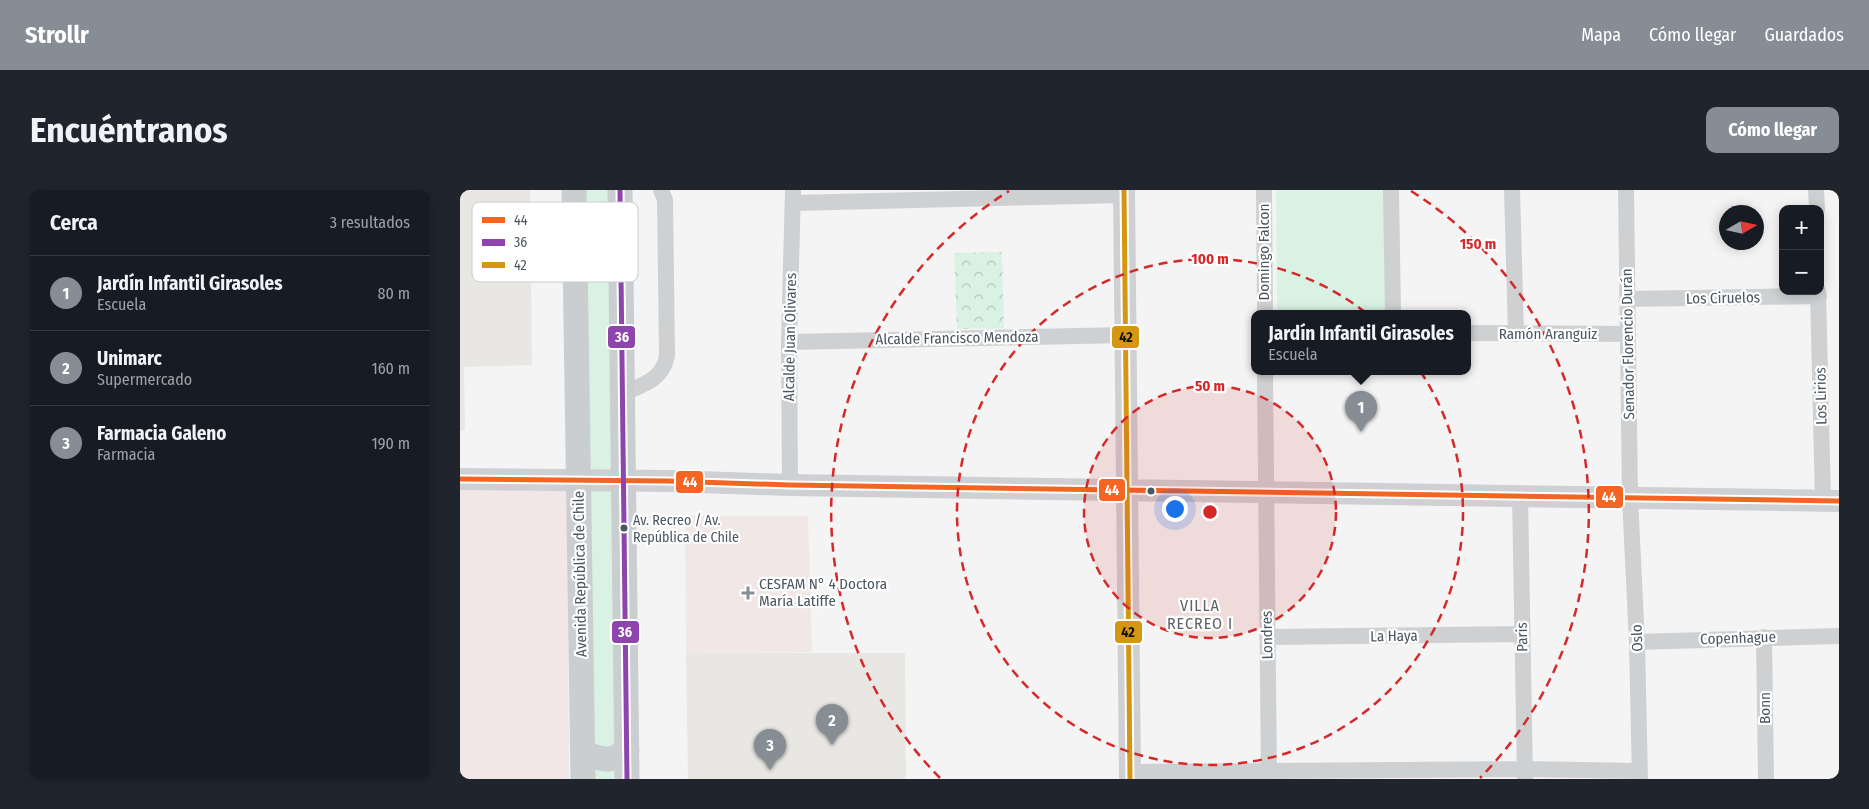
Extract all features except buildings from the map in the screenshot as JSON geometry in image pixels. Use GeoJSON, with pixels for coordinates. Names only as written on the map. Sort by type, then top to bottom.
{"type":"FeatureCollection","features":[{"type":"Feature","properties":{"kind":"main road","name":"Avenida República de Chile"},"geometry":{"type":"LineString","coordinates":[[576,282],[583,779]]}},
{"type":"Feature","properties":{"kind":"main road"},"geometry":{"type":"LineString","coordinates":[[621,282],[627,779]]}},
{"type":"Feature","properties":{"kind":"main road"},"geometry":{"type":"LineString","coordinates":[[582,753],[608,760],[617,758],[626,750]]}},
{"type":"Feature","properties":{"kind":"street"},"geometry":{"type":"LineString","coordinates":[[622,394],[660,375],[666,361],[664,200],[661,190]]}},
{"type":"Feature","properties":{"kind":"street","name":"Domingo Falcon"},"geometry":{"type":"LineString","coordinates":[[1264,190],[1265,310]]}},
{"type":"Feature","properties":{"kind":"street"},"geometry":{"type":"LineString","coordinates":[[1391,190],[1393,310]]}},
{"type":"Feature","properties":{"kind":"street"},"geometry":{"type":"LineString","coordinates":[[1512,190],[1516,334]]}},
{"type":"Feature","properties":{"kind":"street","name":"Senador Florencio Durán"},"geometry":{"type":"LineString","coordinates":[[1626,190],[1630,498]]}},
{"type":"Feature","properties":{"kind":"street"},"geometry":{"type":"LineString","coordinates":[[1816,190],[1817,205]]}},
{"type":"Feature","properties":{"kind":"street"},"geometry":{"type":"LineString","coordinates":[[793,196],[1124,193],[1130,776],[1640,775]]}},
{"type":"Feature","properties":{"kind":"street","name":"Alcalde Juan Olivares"},"geometry":{"type":"LineString","coordinates":[[790,485],[789,342],[793,196]]}},
{"type":"Feature","properties":{"kind":"street","name":"Los Ciruelos"},"geometry":{"type":"LineString","coordinates":[[1628,299],[1781,295]]}},
{"type":"Feature","properties":{"kind":"street","name":"Los Lirios"},"geometry":{"type":"LineString","coordinates":[[1819,295],[1831,501]]}},
{"type":"Feature","properties":{"kind":"street","name":"Ramón Aranguiz"},"geometry":{"type":"LineString","coordinates":[[1471,333],[1628,334]]}},
{"type":"Feature","properties":{"kind":"street","name":"Alcalde Francisco Mendoza"},"geometry":{"type":"LineString","coordinates":[[789,342],[1126,335]]}},
{"type":"Feature","properties":{"kind":"street"},"geometry":{"type":"LineString","coordinates":[[1265,375],[1266,492]]}},
{"type":"Feature","properties":{"kind":"street"},"geometry":{"type":"LineString","coordinates":[[460,479],[623,480],[790,485],[1831,501]]}},
{"type":"Feature","properties":{"kind":"street","name":"Londres"},"geometry":{"type":"LineString","coordinates":[[1266,492],[1269,775]]}},
{"type":"Feature","properties":{"kind":"street","name":"Paris"},"geometry":{"type":"LineString","coordinates":[[1520,496],[1525,774]]}},
{"type":"Feature","properties":{"kind":"street","name":"Oslo"},"geometry":{"type":"LineString","coordinates":[[1630,498],[1637,642],[1640,775]]}},
{"type":"Feature","properties":{"kind":"street","name":"La Haya"},"geometry":{"type":"LineString","coordinates":[[1267,637],[1522,634]]}},
{"type":"Feature","properties":{"kind":"street","name":"Copenhague"},"geometry":{"type":"LineString","coordinates":[[1637,642],[1839,636]]}},
{"type":"Feature","properties":{"kind":"street","name":"Bonn"},"geometry":{"type":"LineString","coordinates":[[1764,637],[1766,779]]}},
{"type":"Feature","properties":{"kind":"shaded area"},"geometry":{"type":"Polygon","coordinates":[[[460,190],[530,190],[530,202],[472,202],[472,282],[531,282],[532,365],[464,367],[465,430],[460,431],[460,190]]]}},
{"type":"Feature","properties":{"kind":"shaded area"},"geometry":{"type":"Polygon","coordinates":[[[460,485],[567,488],[569,779],[460,779],[460,485]]]}},
{"type":"Feature","properties":{"kind":"shaded area","name":"CESFAM N° 4 Doctora María Latiffe"},"geometry":{"type":"Polygon","coordinates":[[[685,516],[808,516],[812,652],[686,653],[685,516]]]}},
{"type":"Feature","properties":{"kind":"shaded area"},"geometry":{"type":"Polygon","coordinates":[[[686,653],[905,653],[906,779],[688,779],[686,653]]]}},
{"type":"Feature","properties":{"kind":"green space"},"geometry":{"type":"Polygon","coordinates":[[[582,190],[609,190],[609,202],[582,202],[582,190]]]}},
{"type":"Feature","properties":{"kind":"green space"},"geometry":{"type":"Polygon","coordinates":[[[1276,190],[1389,190],[1391,310],[1277,310],[1276,190]]]}},
{"type":"Feature","properties":{"kind":"green space"},"geometry":{"type":"Polygon","coordinates":[[[1002,252],[1004,328],[957,329],[954,253],[1002,252]]]}},
{"type":"Feature","properties":{"kind":"green space"},"geometry":{"type":"Polygon","coordinates":[[[583,282],[610,282],[615,779],[590,779],[583,282]]]}},
{"type":"Feature","properties":{"kind":"transit line","name":"36"},"geometry":{"type":"LineString","coordinates":[[620,190],[620,202]]}},
{"type":"Feature","properties":{"kind":"transit line","name":"42"},"geometry":{"type":"LineString","coordinates":[[1124,190],[1130,779]]}},
{"type":"Feature","properties":{"kind":"transit line","name":"36"},"geometry":{"type":"LineString","coordinates":[[621,282],[627,779]]}},
{"type":"Feature","properties":{"kind":"transit line","name":"44"},"geometry":{"type":"LineString","coordinates":[[460,479],[1839,501]]}},
{"type":"Feature","properties":{"kind":"place","name":"Jardín Infantil Girasoles"},"geometry":{"type":"Point","coordinates":[1361,432]}},
{"type":"Feature","properties":{"kind":"place","name":"Av. Recreo / Av. República de Chile"},"geometry":{"type":"Point","coordinates":[624,528]}},
{"type":"Feature","properties":{"kind":"place","name":"CESFAM N° 4 Doctora María Latiffe"},"geometry":{"type":"Point","coordinates":[748,593]}},
{"type":"Feature","properties":{"kind":"place","name":"Unimarc"},"geometry":{"type":"Point","coordinates":[832,745]}},
{"type":"Feature","properties":{"kind":"place","name":"Farmacia Galeno"},"geometry":{"type":"Point","coordinates":[770,770]}},
{"type":"Feature","properties":{"kind":"district","name":"VILLA RECREO I"},"geometry":{"type":"Point","coordinates":[1200,614]}}]}
